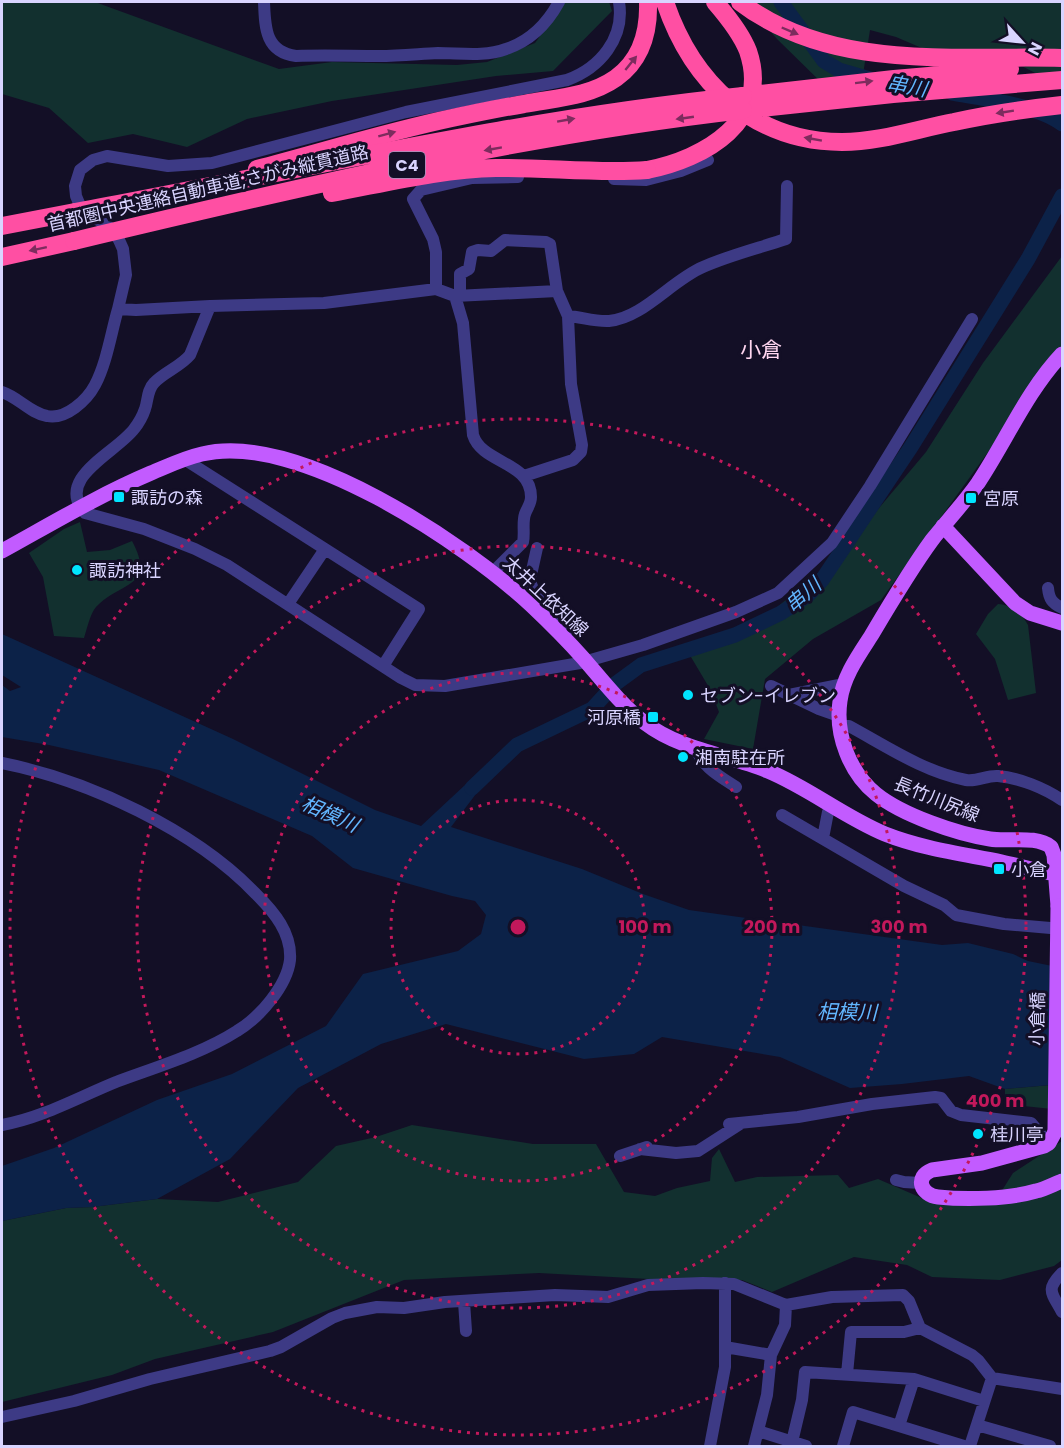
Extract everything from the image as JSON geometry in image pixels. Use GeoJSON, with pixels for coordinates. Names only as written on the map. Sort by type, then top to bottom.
{"type":"FeatureCollection","features":[{"type":"Feature","properties":{"kind":"highway"},"geometry":{"type":"LineString","coordinates":[[133,201],[443,120],[571,96],[599,88],[621,73],[638,54],[646,34],[648,2]]}},
{"type":"Feature","properties":{"kind":"highway"},"geometry":{"type":"LineString","coordinates":[[665,2],[690,57],[705,78],[732,104],[762,123],[792,135],[832,141],[874,139],[981,116],[1062,105]]}},
{"type":"Feature","properties":{"kind":"highway"},"geometry":{"type":"LineString","coordinates":[[740,2],[781,27],[818,41],[846,48],[932,57],[1062,58]]}},
{"type":"Feature","properties":{"kind":"highway"},"geometry":{"type":"LineString","coordinates":[[74,241],[128,236],[221,213],[444,173],[493,168],[633,171],[683,161],[702,152],[728,133],[741,118],[750,98],[753,71],[748,51],[719,6]]}},
{"type":"Feature","properties":{"kind":"highway","name":"C4"},"geometry":{"type":"LineString","coordinates":[[743,103],[894,79],[1062,65]]}},
{"type":"Feature","properties":{"kind":"highway","name":"C4"},"geometry":{"type":"LineString","coordinates":[[743,103],[1062,80]]}},
{"type":"Feature","properties":{"kind":"highway","name":"首都圏中央連絡自動車道;さがみ縦貫道路"},"geometry":{"type":"LineString","coordinates":[[2,257],[278,192],[475,152],[743,103]]}},
{"type":"Feature","properties":{"kind":"highway","name":"首都圏中央連絡自動車道;さがみ縦貫道路"},"geometry":{"type":"LineString","coordinates":[[2,226],[608,113],[743,103]]}},
{"type":"Feature","properties":{"kind":"main road","name":"長竹川尻線"},"geometry":{"type":"LineString","coordinates":[[1059,896],[1054,855],[1051,847],[1043,842],[992,839],[963,833],[907,812],[882,799],[864,782],[852,765],[843,741],[839,721],[840,700],[844,684],[872,633],[927,548],[972,490],[1042,378],[1062,354]]}},
{"type":"Feature","properties":{"kind":"main road","name":"太井上依知線"},"geometry":{"type":"LineString","coordinates":[[2,551],[80,507],[184,459],[220,450],[240,451],[294,463],[329,475],[418,520],[493,572],[566,640],[620,701],[653,728],[669,737],[783,777],[868,825],[904,840],[973,858],[1055,874]]}},
{"type":"Feature","properties":{"kind":"main road"},"geometry":{"type":"LineString","coordinates":[[943,526],[1015,603],[1030,613],[1062,623]]}},
{"type":"Feature","properties":{"kind":"main road","name":"小倉橋"},"geometry":{"type":"LineString","coordinates":[[1044,1146],[1049,1143],[1055,1132],[1059,896]]}},
{"type":"Feature","properties":{"kind":"main road"},"geometry":{"type":"LineString","coordinates":[[1044,1146],[982,1163],[932,1170],[921,1178],[920,1184],[922,1189],[933,1196],[970,1197],[1026,1194],[1062,1181]]}},
{"type":"Feature","properties":{"kind":"street"},"geometry":{"type":"LineString","coordinates":[[264,2],[268,36],[278,50],[284,53],[296,56],[379,56],[500,52],[532,36],[546,22],[559,2]]}},
{"type":"Feature","properties":{"kind":"street"},"geometry":{"type":"LineString","coordinates":[[2,392],[46,416],[57,416],[69,412],[95,386],[126,275],[123,249],[119,240],[110,228],[81,208],[76,196],[77,178],[86,164],[107,156],[157,165],[183,166],[212,163],[387,116],[576,77],[597,63],[611,46],[619,23],[620,2]]}},
{"type":"Feature","properties":{"kind":"street"},"geometry":{"type":"LineString","coordinates":[[436,289],[435,246],[414,199],[421,190],[472,178],[646,180],[681,171],[708,160]]}},
{"type":"Feature","properties":{"kind":"street"},"geometry":{"type":"LineString","coordinates":[[568,316],[608,321],[620,319],[635,313],[674,284],[704,267],[786,238],[787,186]]}},
{"type":"Feature","properties":{"kind":"street"},"geometry":{"type":"LineString","coordinates":[[493,572],[523,542],[525,515],[532,500],[531,492],[524,476],[481,448],[473,435],[463,323],[458,296],[460,274],[469,269],[472,252],[491,251],[505,240],[550,244],[557,291],[568,316],[571,384],[582,445],[581,452],[573,460],[524,476]]}},
{"type":"Feature","properties":{"kind":"street"},"geometry":{"type":"LineString","coordinates":[[118,309],[324,303],[436,289],[458,296],[557,291]]}},
{"type":"Feature","properties":{"kind":"street"},"geometry":{"type":"LineString","coordinates":[[210,306],[185,362],[154,383],[150,388],[145,409],[134,429],[82,476],[76,486],[75,496],[80,507],[85,513],[144,529],[195,549],[226,565],[416,685],[445,686],[587,663],[736,612],[778,593],[832,543],[870,486],[972,319]]}},
{"type":"Feature","properties":{"kind":"street"},"geometry":{"type":"LineString","coordinates":[[184,459],[419,609],[383,666]]}},
{"type":"Feature","properties":{"kind":"street"},"geometry":{"type":"LineString","coordinates":[[537,548],[531,584],[538,598],[566,628],[568,634],[566,640]]}},
{"type":"Feature","properties":{"kind":"street"},"geometry":{"type":"LineString","coordinates":[[288,604],[325,549]]}},
{"type":"Feature","properties":{"kind":"street"},"geometry":{"type":"LineString","coordinates":[[1048,588],[1049,597],[1062,609]]}},
{"type":"Feature","properties":{"kind":"street"},"geometry":{"type":"LineString","coordinates":[[789,695],[844,684]]}},
{"type":"Feature","properties":{"kind":"street"},"geometry":{"type":"LineString","coordinates":[[771,686],[915,762],[943,773],[968,780],[996,776],[1012,778],[1043,789],[1062,800]]}},
{"type":"Feature","properties":{"kind":"street"},"geometry":{"type":"LineString","coordinates":[[696,747],[697,753],[708,767],[736,787]]}},
{"type":"Feature","properties":{"kind":"street"},"geometry":{"type":"LineString","coordinates":[[2,763],[35,770],[89,789],[189,839],[233,871],[262,901],[284,929],[290,955],[286,976],[274,996],[254,1018],[236,1032],[196,1051],[49,1110],[2,1125]]}},
{"type":"Feature","properties":{"kind":"street"},"geometry":{"type":"LineString","coordinates":[[823,838],[828,812],[832,805]]}},
{"type":"Feature","properties":{"kind":"street"},"geometry":{"type":"LineString","coordinates":[[782,815],[904,886],[944,905],[956,915],[1004,924],[1062,929]]}},
{"type":"Feature","properties":{"kind":"street"},"geometry":{"type":"LineString","coordinates":[[729,1124],[798,1117],[872,1104],[935,1097],[941,1098],[951,1111],[961,1115],[1031,1123],[1042,1136],[1044,1146]]}},
{"type":"Feature","properties":{"kind":"street"},"geometry":{"type":"LineString","coordinates":[[620,1156],[645,1147],[676,1153],[698,1151],[744,1121]]}},
{"type":"Feature","properties":{"kind":"street"},"geometry":{"type":"LineString","coordinates":[[896,1180],[920,1184]]}},
{"type":"Feature","properties":{"kind":"street"},"geometry":{"type":"LineString","coordinates":[[1062,1273],[1053,1282],[1051,1292],[1062,1312]]}},
{"type":"Feature","properties":{"kind":"street"},"geometry":{"type":"LineString","coordinates":[[710,1446],[725,1367],[725,1283]]}},
{"type":"Feature","properties":{"kind":"street"},"geometry":{"type":"LineString","coordinates":[[2,1416],[74,1401],[150,1379],[270,1351],[345,1313],[376,1307],[404,1308],[445,1302],[555,1295],[608,1297],[648,1285],[725,1283],[734,1284],[786,1305],[832,1297],[903,1295],[909,1301],[920,1328],[972,1355],[992,1378],[1062,1389]]}},
{"type":"Feature","properties":{"kind":"street"},"geometry":{"type":"LineString","coordinates":[[464,1302],[466,1330]]}},
{"type":"Feature","properties":{"kind":"street"},"geometry":{"type":"LineString","coordinates":[[754,1446],[767,1395],[771,1355],[785,1325],[786,1305]]}},
{"type":"Feature","properties":{"kind":"street"},"geometry":{"type":"LineString","coordinates":[[847,1374],[850,1332],[904,1332],[920,1328]]}},
{"type":"Feature","properties":{"kind":"street"},"geometry":{"type":"LineString","coordinates":[[725,1347],[771,1355]]}},
{"type":"Feature","properties":{"kind":"street"},"geometry":{"type":"LineString","coordinates":[[792,1442],[802,1400],[805,1372],[914,1379],[984,1401]]}},
{"type":"Feature","properties":{"kind":"street"},"geometry":{"type":"LineString","coordinates":[[970,1446],[992,1378]]}},
{"type":"Feature","properties":{"kind":"street"},"geometry":{"type":"LineString","coordinates":[[899,1426],[914,1379]]}},
{"type":"Feature","properties":{"kind":"street"},"geometry":{"type":"LineString","coordinates":[[843,1446],[853,1413],[964,1446]]}},
{"type":"Feature","properties":{"kind":"street"},"geometry":{"type":"LineString","coordinates":[[977,1425],[1050,1446]]}},
{"type":"Feature","properties":{"kind":"street"},"geometry":{"type":"LineString","coordinates":[[758,1431],[806,1446]]}},
{"type":"Feature","properties":{"kind":"green space"},"geometry":{"type":"Polygon","coordinates":[[[2,2],[95,2],[279,69],[332,62],[457,65],[487,62],[535,43],[565,2],[609,2],[612,11],[553,71],[496,76],[332,101],[247,119],[187,147],[133,134],[88,143],[49,108],[2,94],[2,2]]]}},
{"type":"Feature","properties":{"kind":"green space"},"geometry":{"type":"Polygon","coordinates":[[[745,2],[1062,2],[1062,87],[1016,63],[964,66],[896,37],[870,30],[861,87],[826,87],[777,39],[745,2]]]}},
{"type":"Feature","properties":{"kind":"green space"},"geometry":{"type":"Polygon","coordinates":[[[1062,256],[1062,350],[881,600],[813,639],[765,679],[753,749],[704,739],[719,712],[710,689],[688,652],[767,615],[807,583],[848,545],[926,452],[983,363],[1062,256]]]}},
{"type":"Feature","properties":{"kind":"green space"},"geometry":{"type":"Polygon","coordinates":[[[80,522],[87,552],[110,550],[132,541],[139,556],[138,576],[133,582],[96,607],[84,638],[54,636],[43,577],[29,553],[64,529],[80,522]]]}},
{"type":"Feature","properties":{"kind":"green space"},"geometry":{"type":"Polygon","coordinates":[[[998,604],[1016,610],[1028,625],[1036,693],[1008,700],[995,659],[976,634],[988,614],[998,604]]]}},
{"type":"Feature","properties":{"kind":"green space"},"geometry":{"type":"Polygon","coordinates":[[[1062,1084],[1062,1110],[1005,1104],[1005,1089],[1062,1084]]]}},
{"type":"Feature","properties":{"kind":"green space"},"geometry":{"type":"Polygon","coordinates":[[[412,1125],[533,1144],[596,1144],[624,1192],[655,1196],[677,1188],[710,1181],[712,1158],[719,1149],[735,1182],[757,1177],[838,1175],[849,1188],[878,1179],[924,1199],[996,1200],[1013,1173],[1062,1141],[1062,1260],[1054,1266],[1000,1280],[932,1277],[907,1265],[854,1257],[772,1292],[742,1280],[649,1279],[539,1273],[404,1280],[273,1332],[155,1359],[112,1375],[2,1402],[2,1221],[66,1208],[157,1199],[218,1202],[298,1182],[336,1146],[376,1137],[412,1125]]]}},
{"type":"Feature","properties":{"kind":"water","name":"相模川"},"geometry":{"type":"Polygon","coordinates":[[[2,634],[233,739],[375,810],[421,826],[480,771],[488,778],[451,827],[582,869],[689,910],[942,945],[968,943],[1013,954],[1028,961],[1062,968],[1062,1084],[1005,1089],[969,1076],[850,1088],[780,1057],[662,1037],[634,1054],[584,1059],[446,1024],[381,1044],[298,1088],[230,1159],[157,1199],[66,1208],[2,1221],[2,1166],[54,1148],[157,1100],[232,1074],[326,1026],[363,974],[458,951],[481,934],[486,915],[475,901],[353,868],[312,836],[159,770],[49,745],[2,737],[2,685],[10,691],[21,687],[2,675],[2,634]]]}},
{"type":"Feature","properties":{"kind":"waterway","name":"串川"},"geometry":{"type":"LineString","coordinates":[[781,2],[824,61],[839,70],[870,79]]}},
{"type":"Feature","properties":{"kind":"waterway","name":"串川"},"geometry":{"type":"LineString","coordinates":[[952,93],[994,100],[1040,112],[1062,124]]}},
{"type":"Feature","properties":{"kind":"waterway","name":"串川"},"geometry":{"type":"LineString","coordinates":[[472,788],[517,745],[592,709],[615,684],[641,665],[735,635],[781,613],[807,596],[822,580],[911,447],[1028,259],[1062,196]]}},
{"type":"Feature","properties":{"kind":"place","name":"諏訪の森"},"geometry":{"type":"Point","coordinates":[119,497]}},
{"type":"Feature","properties":{"kind":"place","name":"宮原"},"geometry":{"type":"Point","coordinates":[971,498]}},
{"type":"Feature","properties":{"kind":"place","name":"諏訪神社"},"geometry":{"type":"Point","coordinates":[77,570]}},
{"type":"Feature","properties":{"kind":"place","name":"セブン-イレブン"},"geometry":{"type":"Point","coordinates":[688,695]}},
{"type":"Feature","properties":{"kind":"place","name":"河原橋"},"geometry":{"type":"Point","coordinates":[653,717]}},
{"type":"Feature","properties":{"kind":"place","name":"湘南駐在所"},"geometry":{"type":"Point","coordinates":[683,757]}},
{"type":"Feature","properties":{"kind":"place","name":"小倉"},"geometry":{"type":"Point","coordinates":[999,869]}},
{"type":"Feature","properties":{"kind":"place","name":"桂川亭"},"geometry":{"type":"Point","coordinates":[978,1134]}},
{"type":"Feature","properties":{"kind":"district","name":"小倉"},"geometry":{"type":"Point","coordinates":[761,349]}}]}
